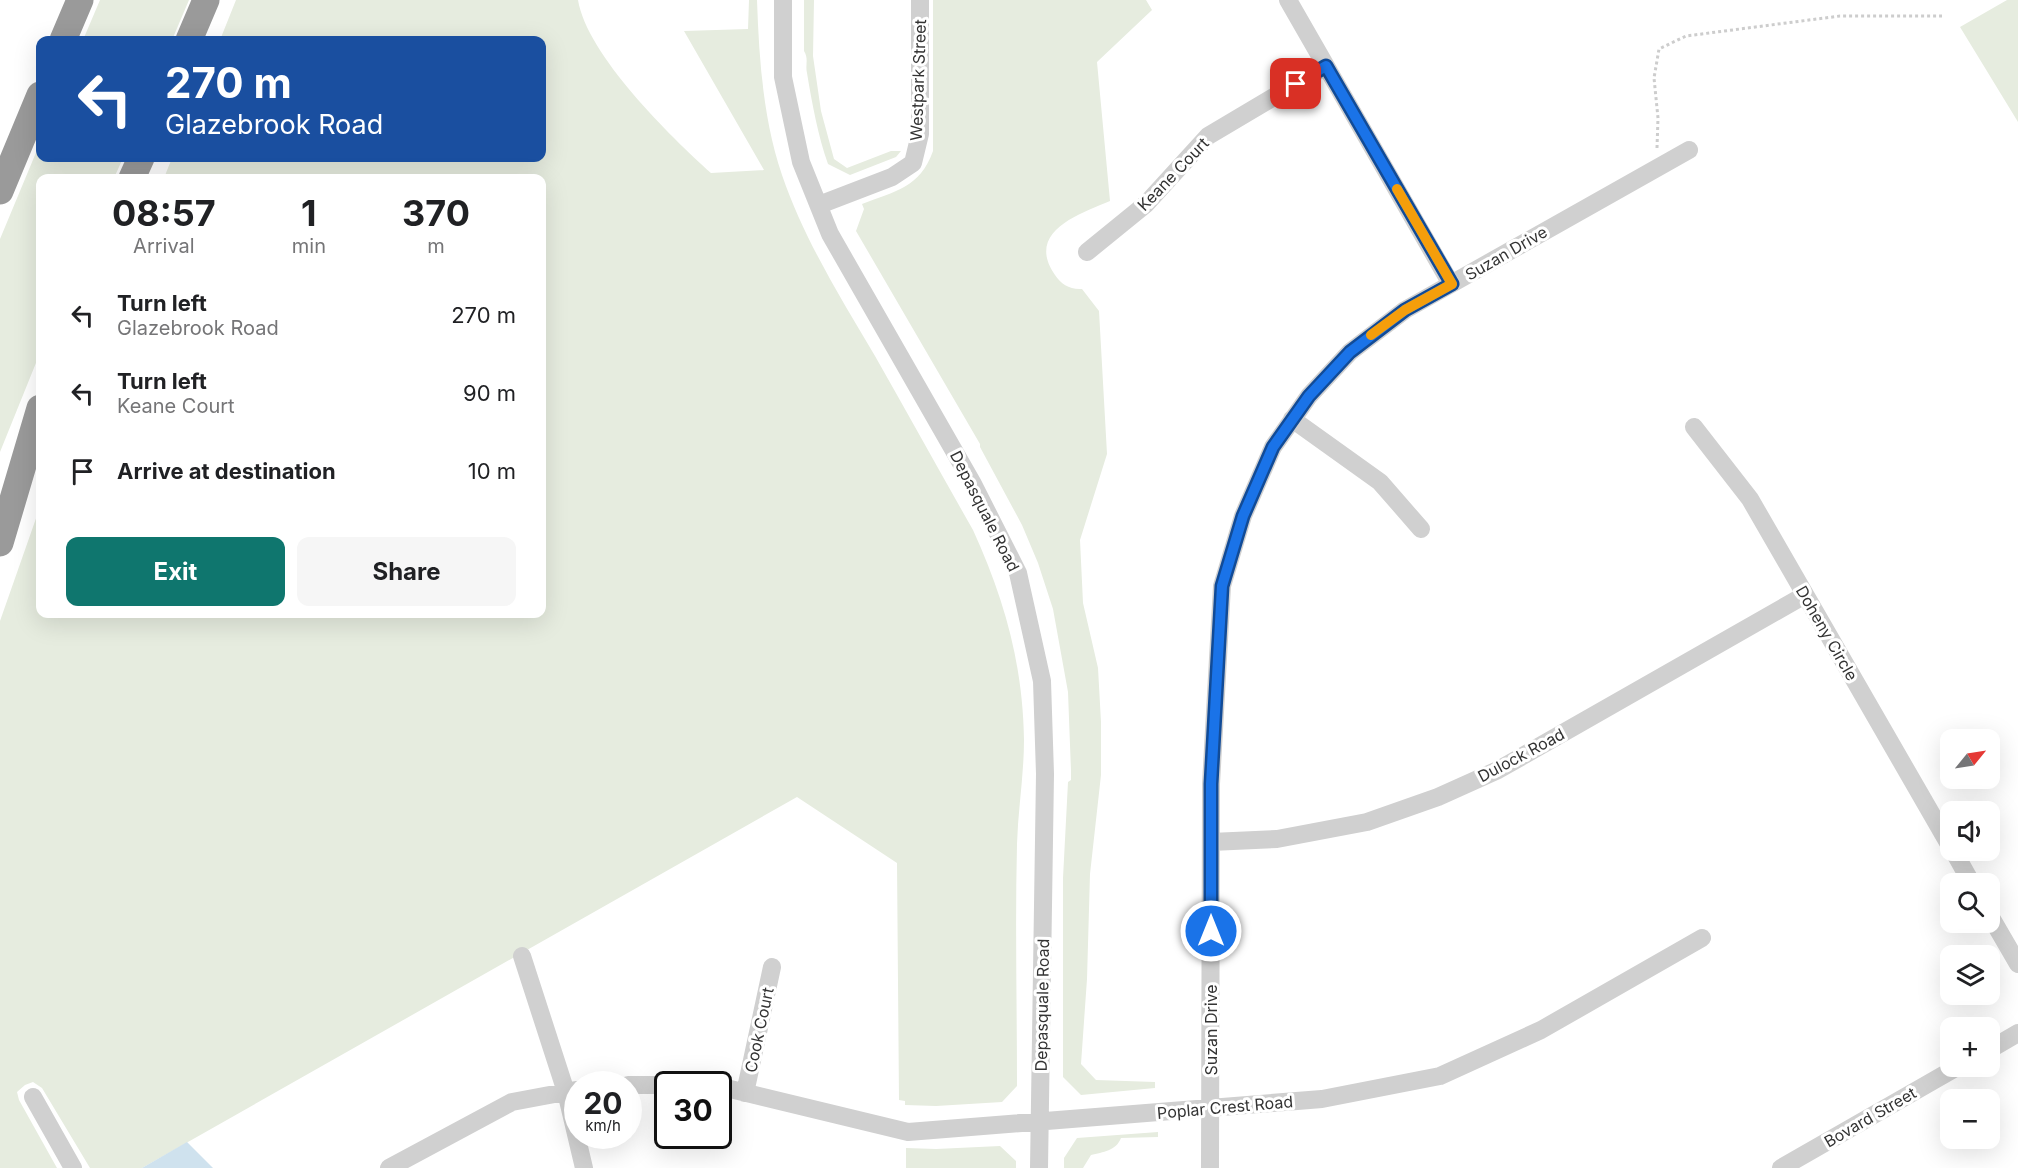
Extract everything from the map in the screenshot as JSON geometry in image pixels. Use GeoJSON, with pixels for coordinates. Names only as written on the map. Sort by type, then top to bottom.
{"type":"FeatureCollection","features":[{"type":"Feature","properties":{"kind":"highway"},"geometry":{"type":"LineString","coordinates":[[65,36],[80,0]]}},
{"type":"Feature","properties":{"kind":"highway"},"geometry":{"type":"LineString","coordinates":[[191,36],[206,0]]}},
{"type":"Feature","properties":{"kind":"highway"},"geometry":{"type":"LineString","coordinates":[[0,191],[36,105]]}},
{"type":"Feature","properties":{"kind":"highway"},"geometry":{"type":"LineString","coordinates":[[0,495],[36,410]]}},
{"type":"Feature","properties":{"kind":"highway"},"geometry":{"type":"LineString","coordinates":[[0,543],[36,422]]}},
{"type":"Feature","properties":{"kind":"street","name":"Depasquale Road"},"geometry":{"type":"LineString","coordinates":[[783,0],[783,77],[801,162],[834,243],[973,484],[1018,573],[1041,681],[1046,774],[1039,1168]]}},
{"type":"Feature","properties":{"kind":"street","name":"Westpark Street"},"geometry":{"type":"LineString","coordinates":[[819,205],[892,177],[913,163],[920,134],[920,0]]}},
{"type":"Feature","properties":{"kind":"street"},"geometry":{"type":"LineString","coordinates":[[1288,0],[1452,284]]}},
{"type":"Feature","properties":{"kind":"street","name":"Keane Court"},"geometry":{"type":"LineString","coordinates":[[1088,252],[1146,204],[1208,136],[1326,66]]}},
{"type":"Feature","properties":{"kind":"street","name":"Suzan Drive"},"geometry":{"type":"LineString","coordinates":[[1210,1168],[1211,842],[1216,681],[1222,586],[1243,516],[1273,447],[1309,396],[1350,352],[1405,310],[1689,150]]}},
{"type":"Feature","properties":{"kind":"street"},"geometry":{"type":"LineString","coordinates":[[1292,420],[1380,482],[1421,529]]}},
{"type":"Feature","properties":{"kind":"street","name":"Doheny Circle"},"geometry":{"type":"LineString","coordinates":[[1694,427],[1750,500],[1940,829]]}},
{"type":"Feature","properties":{"kind":"street","name":"Dulock Road"},"geometry":{"type":"LineString","coordinates":[[1211,842],[1278,839],[1367,822],[1438,797],[1498,770],[1805,595]]}},
{"type":"Feature","properties":{"kind":"street"},"geometry":{"type":"LineString","coordinates":[[2000,933],[2018,964]]}},
{"type":"Feature","properties":{"kind":"street","name":"Poplar Crest Road"},"geometry":{"type":"LineString","coordinates":[[732,1090],[908,1132],[1322,1099],[1440,1076],[1541,1030],[1702,938]]}},
{"type":"Feature","properties":{"kind":"street"},"geometry":{"type":"LineString","coordinates":[[522,956],[565,1071]]}},
{"type":"Feature","properties":{"kind":"street","name":"Cook Court"},"geometry":{"type":"LineString","coordinates":[[745,1093],[772,967]]}},
{"type":"Feature","properties":{"kind":"street"},"geometry":{"type":"LineString","coordinates":[[2000,1044],[2018,1033]]}},
{"type":"Feature","properties":{"kind":"street","name":"Bovard Street"},"geometry":{"type":"LineString","coordinates":[[1781,1168],[1940,1077]]}},
{"type":"Feature","properties":{"kind":"street"},"geometry":{"type":"LineString","coordinates":[[389,1168],[512,1102],[564,1092]]}},
{"type":"Feature","properties":{"kind":"street"},"geometry":{"type":"LineString","coordinates":[[33,1097],[73,1168]]}},
{"type":"Feature","properties":{"kind":"street"},"geometry":{"type":"LineString","coordinates":[[581,1149],[584,1168]]}},
{"type":"Feature","properties":{"kind":"path"},"geometry":{"type":"LineString","coordinates":[[1656,168],[1658,118],[1654,78],[1659,49],[1686,36],[1840,16],[1942,16]]}},
{"type":"Feature","properties":{"kind":"shaded area"},"geometry":{"type":"Polygon","coordinates":[[[100,0],[189,0],[174,36],[85,36],[100,0]]]}},
{"type":"Feature","properties":{"kind":"shaded area"},"geometry":{"type":"Polygon","coordinates":[[[236,0],[578,0],[585,22],[613,69],[653,117],[711,173],[764,170],[684,31],[748,29],[749,0],[757,0],[766,110],[776,154],[791,199],[824,267],[973,530],[994,581],[1016,658],[1024,740],[1017,844],[1017,1086],[1002,1102],[936,1106],[905,1105],[905,1101],[899,1100],[897,863],[797,797],[142,1168],[90,1168],[42,1088],[33,1082],[25,1085],[17,1092],[19,1100],[57,1168],[0,1168],[0,621],[36,518],[36,618],[546,618],[546,174],[166,174],[170,162],[546,162],[546,36],[222,36],[236,0]]]}},
{"type":"Feature","properties":{"kind":"shaded area"},"geometry":{"type":"Polygon","coordinates":[[[804,0],[814,0],[813,56],[821,111],[834,159],[847,168],[891,151],[901,151],[896,157],[850,175],[828,164],[816,119],[804,51],[804,0]]]}},
{"type":"Feature","properties":{"kind":"shaded area"},"geometry":{"type":"Polygon","coordinates":[[[933,0],[1146,0],[1152,10],[1097,62],[1110,201],[1084,212],[1060,227],[1051,236],[1047,247],[1047,260],[1063,284],[1082,289],[1099,311],[1107,454],[1080,540],[1083,603],[1098,668],[1101,722],[1101,775],[1090,874],[1087,979],[1081,1064],[1096,1080],[1155,1082],[1155,1088],[1081,1095],[1063,1077],[1063,878],[1068,782],[1071,780],[1071,771],[1068,692],[1053,609],[1038,563],[1022,525],[980,444],[856,231],[864,209],[862,204],[896,191],[914,181],[928,163],[933,151],[933,0]]]}},
{"type":"Feature","properties":{"kind":"shaded area"},"geometry":{"type":"Polygon","coordinates":[[[2007,0],[2018,0],[2018,122],[1960,27],[2007,0]]]}},
{"type":"Feature","properties":{"kind":"shaded area"},"geometry":{"type":"Polygon","coordinates":[[[36,153],[36,162],[121,162],[116,174],[36,174],[36,363],[0,452],[0,239],[36,153]]]}},
{"type":"Feature","properties":{"kind":"shaded area"},"geometry":{"type":"Polygon","coordinates":[[[1158,1132],[1158,1137],[1121,1138],[1116,1146],[1091,1155],[1083,1168],[1064,1168],[1064,1158],[1077,1138],[1158,1132]]]}},
{"type":"Feature","properties":{"kind":"shaded area"},"geometry":{"type":"Polygon","coordinates":[[[1000,1146],[1016,1161],[1016,1168],[906,1168],[906,1148],[1000,1146]]]}},
{"type":"Feature","properties":{"kind":"water"},"geometry":{"type":"Polygon","coordinates":[[[187,1142],[213,1168],[142,1168],[187,1142]]]}},
{"type":"Feature","properties":{"kind":"slow traffic"},"geometry":{"type":"LineString","coordinates":[[1371,335],[1405,310],[1452,284],[1397,189]]}},
{"type":"Feature","properties":{"kind":"route"},"geometry":{"type":"LineString","coordinates":[[1211,931],[1211,784],[1222,586],[1243,516],[1273,447],[1309,396],[1350,352],[1405,310],[1452,284],[1326,66],[1296,84]]}}]}
